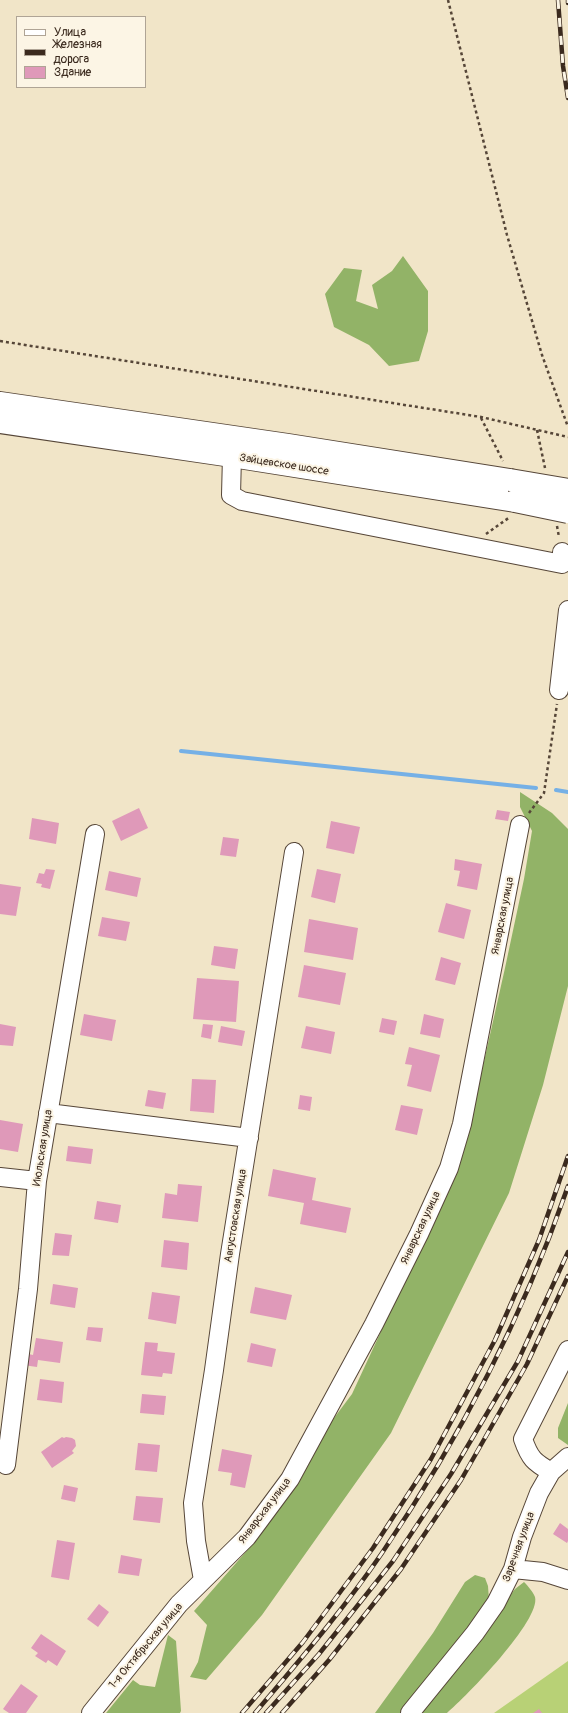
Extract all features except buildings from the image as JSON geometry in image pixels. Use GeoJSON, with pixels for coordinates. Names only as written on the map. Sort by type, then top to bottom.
{"type":"FeatureCollection","features":[{"type":"Feature","properties":{"kind":"main road","name":"Зайцевское шоссе"},"geometry":{"type":"LineString","coordinates":[[0,403],[272,443],[507,471],[568,490]]}},
{"type":"Feature","properties":{"kind":"main road","name":"Зайцевское шоссе"},"geometry":{"type":"LineString","coordinates":[[0,422],[232,456],[513,509],[568,512]]}},
{"type":"Feature","properties":{"kind":"street"},"geometry":{"type":"LineString","coordinates":[[232,456],[231,495],[242,501],[564,562]]}},
{"type":"Feature","properties":{"kind":"street"},"geometry":{"type":"LineString","coordinates":[[559,690],[568,610]]}},
{"type":"Feature","properties":{"kind":"street","name":"Январская улица"},"geometry":{"type":"LineString","coordinates":[[203,1580],[247,1537],[290,1479],[374,1324],[419,1234],[449,1168],[466,1108],[520,825]]}},
{"type":"Feature","properties":{"kind":"street","name":"Июльская улица"},"geometry":{"type":"LineString","coordinates":[[6,1465],[28,1289],[37,1181],[94,834]]}},
{"type":"Feature","properties":{"kind":"street","name":"Августовская улица"},"geometry":{"type":"LineString","coordinates":[[203,1580],[196,1541],[193,1503],[214,1370],[230,1254],[294,852]]}},
{"type":"Feature","properties":{"kind":"street"},"geometry":{"type":"LineString","coordinates":[[48,1113],[249,1138]]}},
{"type":"Feature","properties":{"kind":"street"},"geometry":{"type":"LineString","coordinates":[[0,1177],[37,1181]]}},
{"type":"Feature","properties":{"kind":"street"},"geometry":{"type":"LineString","coordinates":[[551,1472],[533,1461],[528,1454],[523,1439],[568,1350]]}},
{"type":"Feature","properties":{"kind":"street","name":"Заречная улица"},"geometry":{"type":"LineString","coordinates":[[410,1713],[487,1617],[496,1603],[513,1569],[539,1493],[551,1472],[568,1457]]}},
{"type":"Feature","properties":{"kind":"street"},"geometry":{"type":"LineString","coordinates":[[513,1569],[544,1572],[568,1580]]}},
{"type":"Feature","properties":{"kind":"street","name":"1-я Октябрьская улица"},"geometry":{"type":"LineString","coordinates":[[91,1713],[179,1604],[203,1580]]}},
{"type":"Feature","properties":{"kind":"path"},"geometry":{"type":"LineString","coordinates":[[448,0],[507,234],[542,355],[568,427]]}},
{"type":"Feature","properties":{"kind":"path"},"geometry":{"type":"LineString","coordinates":[[0,341],[481,418],[568,436]]}},
{"type":"Feature","properties":{"kind":"path"},"geometry":{"type":"LineString","coordinates":[[481,418],[507,471]]}},
{"type":"Feature","properties":{"kind":"path"},"geometry":{"type":"LineString","coordinates":[[480,538],[513,509]]}},
{"type":"Feature","properties":{"kind":"path"},"geometry":{"type":"LineString","coordinates":[[520,825],[544,793],[559,690]]}},
{"type":"Feature","properties":{"kind":"green space"},"geometry":{"type":"Polygon","coordinates":[[[403,256],[428,291],[428,331],[419,361],[389,366],[369,345],[334,327],[325,294],[344,268],[362,270],[356,301],[378,309],[372,285],[392,271],[403,256]]]}},
{"type":"Feature","properties":{"kind":"green space"},"geometry":{"type":"Polygon","coordinates":[[[520,792],[552,813],[568,829],[568,986],[543,1085],[509,1193],[391,1433],[262,1615],[206,1680],[190,1677],[198,1662],[207,1625],[194,1611],[258,1538],[325,1430],[352,1394],[440,1204],[467,1137],[524,879],[532,831],[520,807],[520,792]]]}},
{"type":"Feature","properties":{"kind":"green space"},"geometry":{"type":"Polygon","coordinates":[[[568,1403],[568,1445],[558,1438],[558,1428],[568,1403]]]}},
{"type":"Feature","properties":{"kind":"green space"},"geometry":{"type":"Polygon","coordinates":[[[475,1575],[485,1578],[488,1586],[489,1600],[405,1713],[375,1713],[433,1633],[465,1582],[475,1575]]]}},
{"type":"Feature","properties":{"kind":"green space"},"geometry":{"type":"Polygon","coordinates":[[[524,1582],[535,1597],[534,1608],[515,1640],[485,1675],[447,1713],[416,1713],[515,1589],[524,1582]]]}},
{"type":"Feature","properties":{"kind":"green space"},"geometry":{"type":"Polygon","coordinates":[[[168,1635],[176,1641],[180,1713],[106,1713],[133,1680],[140,1685],[155,1687],[168,1635]]]}},
{"type":"Feature","properties":{"kind":"green space"},"geometry":{"type":"Polygon","coordinates":[[[568,1661],[568,1713],[494,1713],[568,1661]]]}},
{"type":"Feature","properties":{"kind":"waterway"},"geometry":{"type":"LineString","coordinates":[[181,751],[536,788]]}},
{"type":"Feature","properties":{"kind":"waterway"},"geometry":{"type":"LineString","coordinates":[[556,790],[568,792]]}},
{"type":"Feature","properties":{"kind":"railway"},"geometry":{"type":"LineString","coordinates":[[558,0],[563,66],[568,98]]}},
{"type":"Feature","properties":{"kind":"railway"},"geometry":{"type":"LineString","coordinates":[[242,1713],[303,1642],[373,1548],[431,1459],[495,1340],[539,1240],[568,1156]]}},
{"type":"Feature","properties":{"kind":"railway"},"geometry":{"type":"LineString","coordinates":[[255,1713],[321,1634],[367,1574],[411,1510],[438,1466],[487,1376],[510,1329],[531,1282],[568,1186]]}},
{"type":"Feature","properties":{"kind":"railway"},"geometry":{"type":"LineString","coordinates":[[266,1713],[319,1654],[393,1561],[451,1474],[518,1361],[568,1252]]}},
{"type":"Feature","properties":{"kind":"railway"},"geometry":{"type":"LineString","coordinates":[[282,1713],[329,1660],[401,1569],[461,1480],[527,1364],[568,1276]]}}]}
